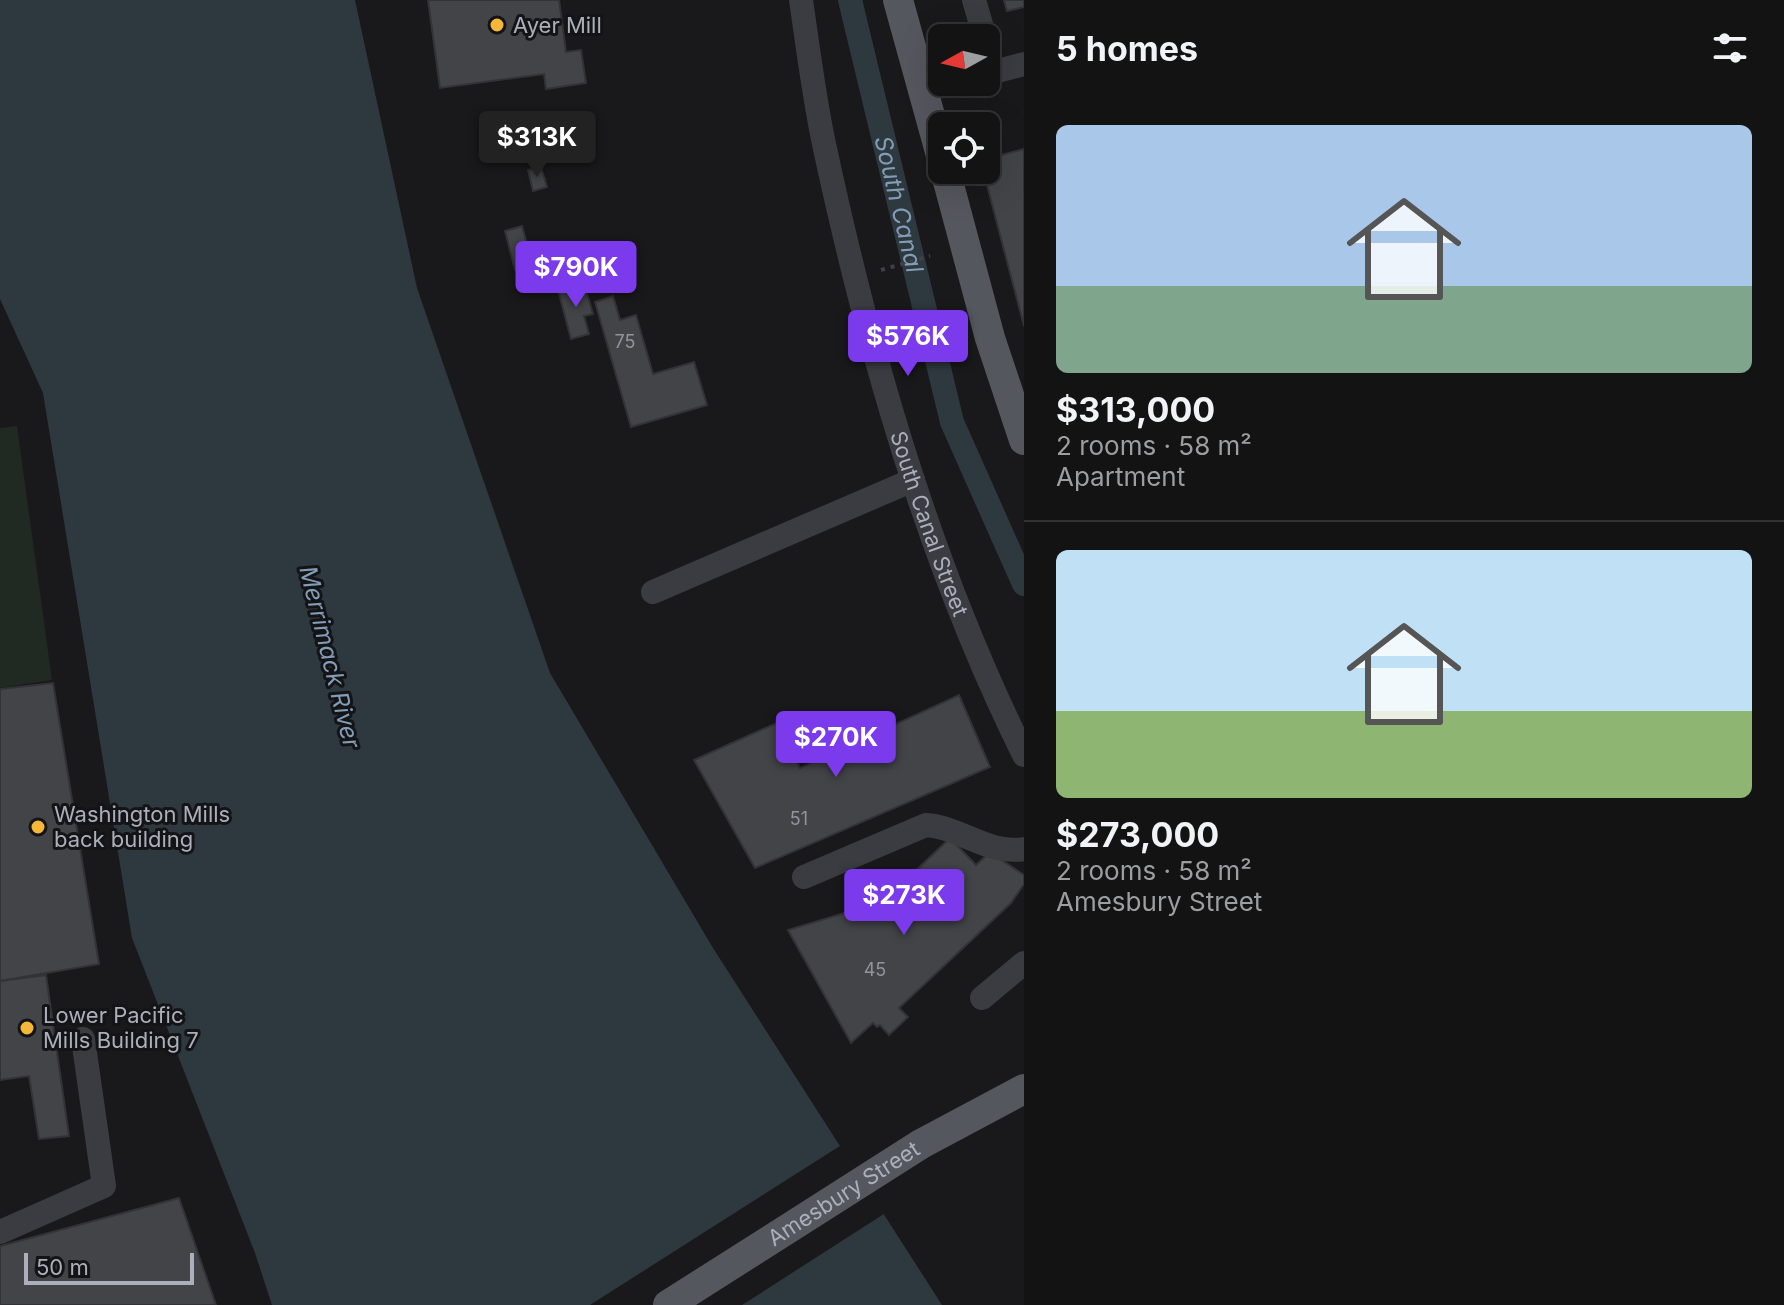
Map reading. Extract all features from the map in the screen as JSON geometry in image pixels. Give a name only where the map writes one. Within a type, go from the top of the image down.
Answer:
[{"type":"main road","points":[[898,0],[929,112]]},
{"type":"main road","points":[[949,184],[990,338],[1024,440]]},
{"type":"main road","name":"Amesbury Street","points":[[668,1305],[921,1144],[1024,1089]]},
{"type":"street","name":"South Canal Street","points":[[801,0],[824,142],[859,292],[924,518],[991,689],[1024,755]]},
{"type":"street","points":[[974,0],[981,24]]},
{"type":"street","points":[[1000,70],[1024,64]]},
{"type":"street","points":[[923,91],[928,90]]},
{"type":"street","points":[[653,592],[913,480]]},
{"type":"street","points":[[804,877],[926,825],[938,826],[1003,850],[1024,849]]},
{"type":"street","points":[[982,998],[1024,963]]},
{"type":"street","points":[[0,1232],[104,1186],[83,1039]]},
{"type":"path","points":[[881,270],[930,256]]},
{"type":"path","points":[[896,326],[947,312]]},
{"type":"shaded area","points":[[17,426],[52,680],[0,688],[0,428]]},
{"type":"water","name":"Merrimack River","points":[[0,0],[355,0],[417,288],[550,673],[713,948],[942,1305],[272,1305],[255,1253],[132,938],[43,393],[0,299]]},
{"type":"pier","points":[[843,1144],[887,1212],[742,1305],[590,1305]]},
{"type":"building","name":"Ayer Mill","points":[[428,0],[559,0],[566,52],[581,50],[586,83],[546,89],[544,74],[440,88]]},
{"type":"building","points":[[1004,0],[1024,0],[1024,7],[1007,11]]},
{"type":"building","points":[[1024,149],[1024,326],[987,184],[1000,184],[1000,155]]},
{"type":"building","points":[[541,167],[547,187],[533,191],[528,170]]},
{"type":"building","points":[[522,226],[533,266],[515,270],[505,231]]},
{"type":"building","points":[[584,283],[593,314],[584,316],[589,334],[571,339],[558,290]]},
{"type":"building","points":[[613,296],[620,320],[636,315],[653,374],[694,362],[707,405],[631,427],[595,302]]},
{"type":"building","name":"Washington Mills back building","points":[[53,683],[99,964],[0,981],[0,689]]},
{"type":"building","points":[[959,695],[990,767],[755,868],[694,760],[779,722],[800,768]]},
{"type":"building","points":[[950,838],[976,865],[990,852],[1024,875],[1024,884],[1011,903],[899,1008],[908,1017],[889,1035],[880,1025],[877,1027],[873,1023],[851,1043],[788,930],[884,901]]},
{"type":"building","name":"Lower Pacific Mills Building 7","points":[[46,975],[69,1136],[39,1139],[29,1076],[0,1080],[0,981]]},
{"type":"building","points":[[179,1198],[216,1305],[0,1305],[0,1246]]},
{"type":"waterway","name":"South Canal","points":[[850,0],[952,422],[1024,584]]},
{"type":"place","name":"Ayer Mill","points":[[497,25]]},
{"type":"place","name":"Washington Mills back building","points":[[38,827]]},
{"type":"place","name":"Lower Pacific Mills Building 7","points":[[27,1028]]}]
